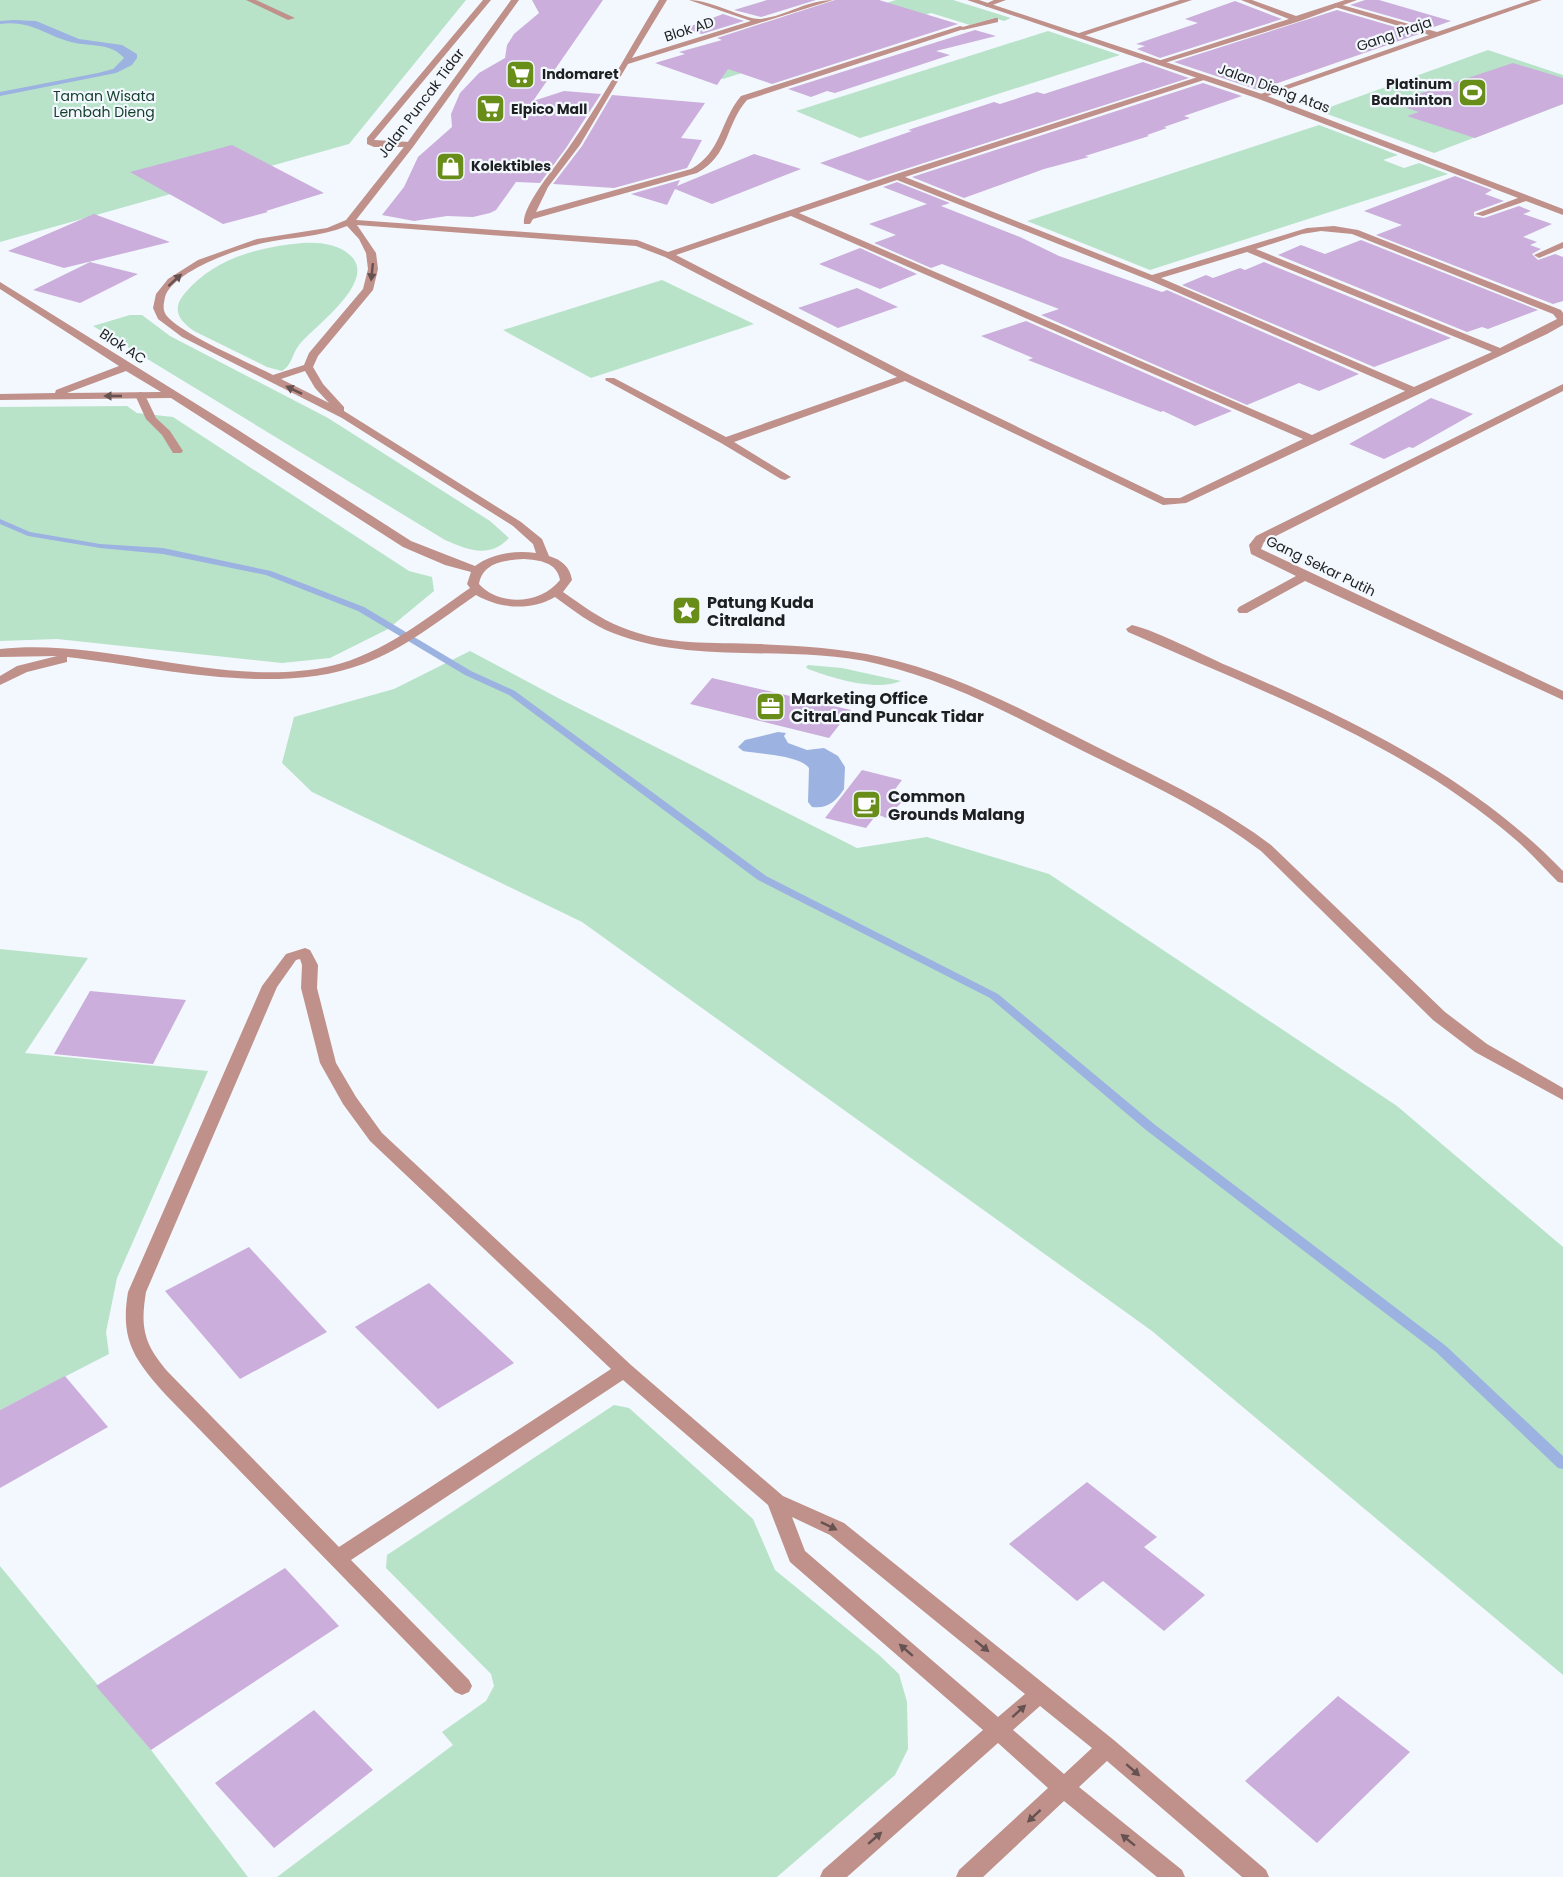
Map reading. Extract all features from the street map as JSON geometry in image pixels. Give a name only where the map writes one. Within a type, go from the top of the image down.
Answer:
[{"type":"street","points":[[250,0],[291,18]]},
{"type":"street","points":[[410,145],[374,144],[370,140],[487,0]]},
{"type":"street","name":"Jalan Puncak Tidar","points":[[349,222],[410,145],[515,0]]},
{"type":"street","name":"Blok AD","points":[[521,234],[543,187],[576,146],[663,0]]},
{"type":"street","name":"Blok AD","points":[[693,0],[758,21]]},
{"type":"street","name":"Blok AD","points":[[628,62],[829,0]]},
{"type":"street","name":"Jalan Dieng Atas","points":[[971,0],[1259,96],[1563,212]]},
{"type":"street","points":[[987,5],[1002,0]]},
{"type":"street","points":[[1077,35],[1188,0]]},
{"type":"street","points":[[1245,0],[1297,19]]},
{"type":"street","points":[[1161,63],[1353,0]]},
{"type":"street","name":"Gang Praja","points":[[1259,96],[1538,0]]},
{"type":"street","points":[[1338,5],[1434,34]]},
{"type":"street","points":[[529,217],[694,171],[705,165],[713,157],[734,107],[744,98],[963,28],[995,20]]},
{"type":"street","points":[[668,255],[897,177],[1204,77]]},
{"type":"street","points":[[897,177],[1152,278],[1414,391]]},
{"type":"street","points":[[1480,214],[1526,198]]},
{"type":"street","points":[[793,214],[1312,439]]},
{"type":"street","points":[[544,558],[538,542],[517,524],[346,416],[171,326],[162,317],[158,308],[161,294],[171,281],[186,270],[218,254],[260,241],[329,230],[349,222],[637,243],[668,255],[906,377],[1163,502],[1182,501],[1554,327],[1560,323],[1561,316],[1557,312],[1344,229],[1314,228],[1152,278]]},
{"type":"street","points":[[346,416],[319,386],[309,367],[313,355],[368,290],[373,277],[373,258],[366,240],[349,222]]},
{"type":"street","points":[[1539,255],[1563,245]]},
{"type":"street","points":[[1246,248],[1499,351]]},
{"type":"street","name":"Blok AC","points":[[0,285],[127,367],[231,430],[406,544],[476,570]]},
{"type":"street","points":[[48,396],[127,367]]},
{"type":"street","points":[[271,379],[309,367]]},
{"type":"street","points":[[725,441],[906,377]]},
{"type":"street","points":[[610,380],[725,441],[785,477]]},
{"type":"street","name":"Gang Sekar Putih","points":[[1563,387],[1256,542],[1255,551],[1563,696]]},
{"type":"street","points":[[140,395],[152,418],[166,433],[177,451]]},
{"type":"street","points":[[0,397],[172,395]]},
{"type":"street","points":[[532,556],[544,558],[562,567],[566,573],[566,580],[556,592],[533,600],[506,602],[476,590],[472,584],[476,570],[494,560],[532,556]]},
{"type":"street","points":[[1244,609],[1305,576]]},
{"type":"street","points":[[5,651],[250,673],[300,674],[330,670],[358,662],[419,628],[476,590]]},
{"type":"street","points":[[556,592],[589,616],[616,630],[650,641],[682,647],[824,653],[879,660],[948,680],[1008,708],[1234,824],[1266,848],[1439,1016],[1481,1048],[1563,1095]]},
{"type":"street","points":[[1132,629],[1366,735],[1447,781],[1515,831],[1563,879]]},
{"type":"street","points":[[0,681],[22,669],[74,656]]},
{"type":"street","points":[[462,1686],[148,1363],[136,1339],[132,1317],[137,1292],[266,997],[291,957],[305,953],[310,965],[309,988],[328,1063],[349,1100],[376,1137],[624,1370],[776,1502],[837,1529],[1107,1748],[1258,1877]]},
{"type":"street","points":[[337,1559],[624,1370]]},
{"type":"street","points":[[776,1502],[798,1556],[1064,1788],[1174,1877]]},
{"type":"street","points":[[831,1877],[1040,1693]]},
{"type":"street","points":[[967,1877],[1107,1748]]},
{"type":"green space","name":"Taman Wisata Lembah Dieng","points":[[0,0],[466,0],[349,144],[0,242]]},
{"type":"green space","points":[[896,0],[953,0],[1011,18],[1004,21],[994,18],[970,25],[931,13],[723,79],[687,66]]},
{"type":"green space","points":[[1048,31],[1120,55],[860,138],[796,111]]},
{"type":"green space","points":[[1488,50],[1563,75],[1563,104],[1434,153],[1319,111]]},
{"type":"green space","points":[[1319,125],[1398,155],[1383,160],[1404,168],[1419,163],[1448,174],[1150,270],[1027,221]]},
{"type":"green space","points":[[303,243],[328,245],[346,252],[357,267],[356,278],[340,304],[299,345],[288,366],[282,371],[267,367],[194,331],[181,319],[178,305],[181,299],[197,281],[210,271],[238,256],[254,251]]},
{"type":"green space","points":[[662,280],[754,324],[591,378],[503,330]]},
{"type":"green space","points":[[130,315],[142,315],[170,336],[328,418],[490,521],[509,538],[494,549],[478,551],[445,540],[93,326]]},
{"type":"green space","points":[[127,406],[137,413],[173,417],[409,571],[432,577],[434,591],[388,629],[330,658],[282,663],[57,639],[0,641],[0,407]]},
{"type":"green space","points":[[470,651],[560,699],[857,848],[927,837],[1049,874],[1397,1106],[1563,1247],[1563,1675],[1152,1331],[582,922],[312,792],[282,763],[294,717],[394,689]]},
{"type":"green space","points":[[808,665],[842,668],[901,681],[880,685],[854,682],[808,669],[806,667]]},
{"type":"green space","points":[[0,949],[88,958],[25,1053],[208,1071],[117,1278],[106,1332],[109,1354],[0,1410]]},
{"type":"green space","points":[[614,1405],[629,1408],[753,1519],[775,1570],[899,1674],[907,1702],[908,1749],[895,1775],[777,1877],[277,1877],[453,1745],[442,1732],[486,1701],[494,1686],[491,1674],[386,1568],[387,1555]]},
{"type":"green space","points":[[0,1566],[151,1750],[248,1877],[0,1877]]},
{"type":"water","points":[[0,21],[36,21],[79,39],[122,45],[137,54],[137,58],[132,65],[116,73],[0,96],[0,92],[113,69],[124,58],[113,49],[106,47],[71,42],[20,24],[0,24]]},
{"type":"water","points":[[778,732],[786,733],[784,736],[788,743],[807,750],[824,748],[838,756],[845,767],[844,789],[835,800],[823,807],[812,807],[808,802],[809,768],[797,760],[743,751],[738,747],[745,740]]},
{"type":"building","name":"Elpico Mall","points":[[532,0],[603,0],[533,101],[564,91],[601,94],[566,148],[540,183],[516,182],[496,210],[490,213],[473,217],[447,216],[414,221],[382,215],[404,187],[418,157],[452,127],[451,114],[460,93],[479,73],[505,58],[507,45],[514,34],[539,13]]},
{"type":"building","points":[[767,0],[816,0],[761,17],[734,10]]},
{"type":"building","points":[[835,0],[879,0],[958,24],[772,84],[728,69],[717,85],[655,63],[685,54],[679,52],[722,40],[717,38]]},
{"type":"building","points":[[1365,0],[1379,0],[1451,21],[1431,28],[1350,5]]},
{"type":"building","points":[[1235,1],[1282,19],[1160,58],[1137,49],[1145,46],[1136,44],[1198,23],[1185,19]]},
{"type":"building","points":[[1337,10],[1419,34],[1258,90],[1174,62]]},
{"type":"building","points":[[723,14],[744,21],[702,34],[683,29]]},
{"type":"building","points":[[975,30],[996,36],[936,51],[950,55],[835,93],[827,91],[811,97],[788,89]]},
{"type":"building","points":[[1143,62],[1189,78],[868,181],[820,163],[912,131],[908,130],[994,102],[1000,104],[1037,92],[1044,94]]},
{"type":"building","points":[[1513,63],[1563,78],[1563,104],[1475,138],[1407,116],[1419,112],[1392,103]]},
{"type":"building","points":[[1203,83],[1242,96],[1184,116],[1190,118],[1147,135],[1149,136],[1085,156],[1089,157],[1044,169],[964,198],[912,177]]},
{"type":"building","points":[[612,95],[705,103],[681,138],[702,140],[687,168],[614,188],[553,184],[582,146]]},
{"type":"building","points":[[232,145],[324,193],[223,224],[130,172]]},
{"type":"building","points":[[754,154],[801,169],[712,204],[675,189],[667,205],[631,194],[680,180],[677,186]]},
{"type":"building","points":[[1455,176],[1492,190],[1485,194],[1504,201],[1474,212],[1474,216],[1484,218],[1519,206],[1531,211],[1523,214],[1552,224],[1523,237],[1537,242],[1530,245],[1541,249],[1532,254],[1538,260],[1555,254],[1563,257],[1563,301],[1553,304],[1376,235],[1402,225],[1364,211]]},
{"type":"building","points":[[897,182],[950,203],[941,206],[1020,237],[1059,256],[1162,292],[1167,290],[1359,374],[1319,391],[1299,383],[1247,405],[1041,315],[1059,309],[942,264],[931,268],[874,243],[896,235],[869,224],[927,204],[883,187]]},
{"type":"building","points":[[94,214],[170,242],[64,268],[8,251]]},
{"type":"building","points":[[1361,240],[1538,310],[1488,329],[1482,327],[1467,332],[1278,255],[1301,245],[1325,254]]},
{"type":"building","points":[[860,248],[917,274],[880,289],[819,264]]},
{"type":"building","points":[[90,262],[138,274],[80,303],[33,290]]},
{"type":"building","points":[[1264,262],[1451,338],[1374,367],[1182,285],[1206,275],[1213,278],[1240,268],[1245,270]]},
{"type":"building","points":[[857,288],[898,307],[838,328],[798,308]]},
{"type":"building","points":[[1026,321],[1232,411],[1195,426],[1163,411],[1028,360],[1033,358],[981,336]]},
{"type":"building","points":[[1431,398],[1473,414],[1413,448],[1409,447],[1384,459],[1349,444]]},
{"type":"building","name":"Marketing Office CitraLand Puncak Tidar","points":[[712,678],[851,710],[829,738],[690,704]]},
{"type":"building","name":"Common Grounds Malang","points":[[862,770],[902,780],[893,792],[908,796],[886,818],[877,814],[866,828],[825,818]]},
{"type":"building","points":[[90,991],[186,1000],[153,1064],[54,1054]]},
{"type":"building","points":[[249,1247],[327,1332],[240,1379],[165,1291]]},
{"type":"building","points":[[429,1283],[514,1363],[438,1409],[355,1327]]},
{"type":"building","points":[[65,1376],[108,1427],[0,1488],[0,1410]]},
{"type":"building","points":[[1087,1482],[1157,1537],[1144,1547],[1205,1595],[1164,1631],[1103,1581],[1077,1601],[1009,1544]]},
{"type":"building","points":[[285,1568],[339,1626],[151,1750],[96,1686]]},
{"type":"building","points":[[1338,1696],[1410,1752],[1317,1843],[1245,1781]]},
{"type":"building","points":[[314,1710],[373,1770],[274,1848],[215,1783]]},
{"type":"waterway","points":[[0,521],[28,534],[100,546],[163,551],[268,573],[361,609],[468,673],[512,693],[762,878],[994,996],[1150,1127],[1441,1349],[1563,1464]]},
{"type":"place","name":"Indomaret","points":[[521,74]]},
{"type":"place","name":"Platinum Badminton","points":[[1473,92]]},
{"type":"place","name":"Elpico Mall","points":[[490,109]]},
{"type":"place","name":"Kolektibles","points":[[450,166]]},
{"type":"place","name":"Patung Kuda Citraland","points":[[686,611]]},
{"type":"place","name":"Marketing Office CitraLand Puncak Tidar","points":[[770,707]]},
{"type":"place","name":"Common Grounds Malang","points":[[867,805]]}]
